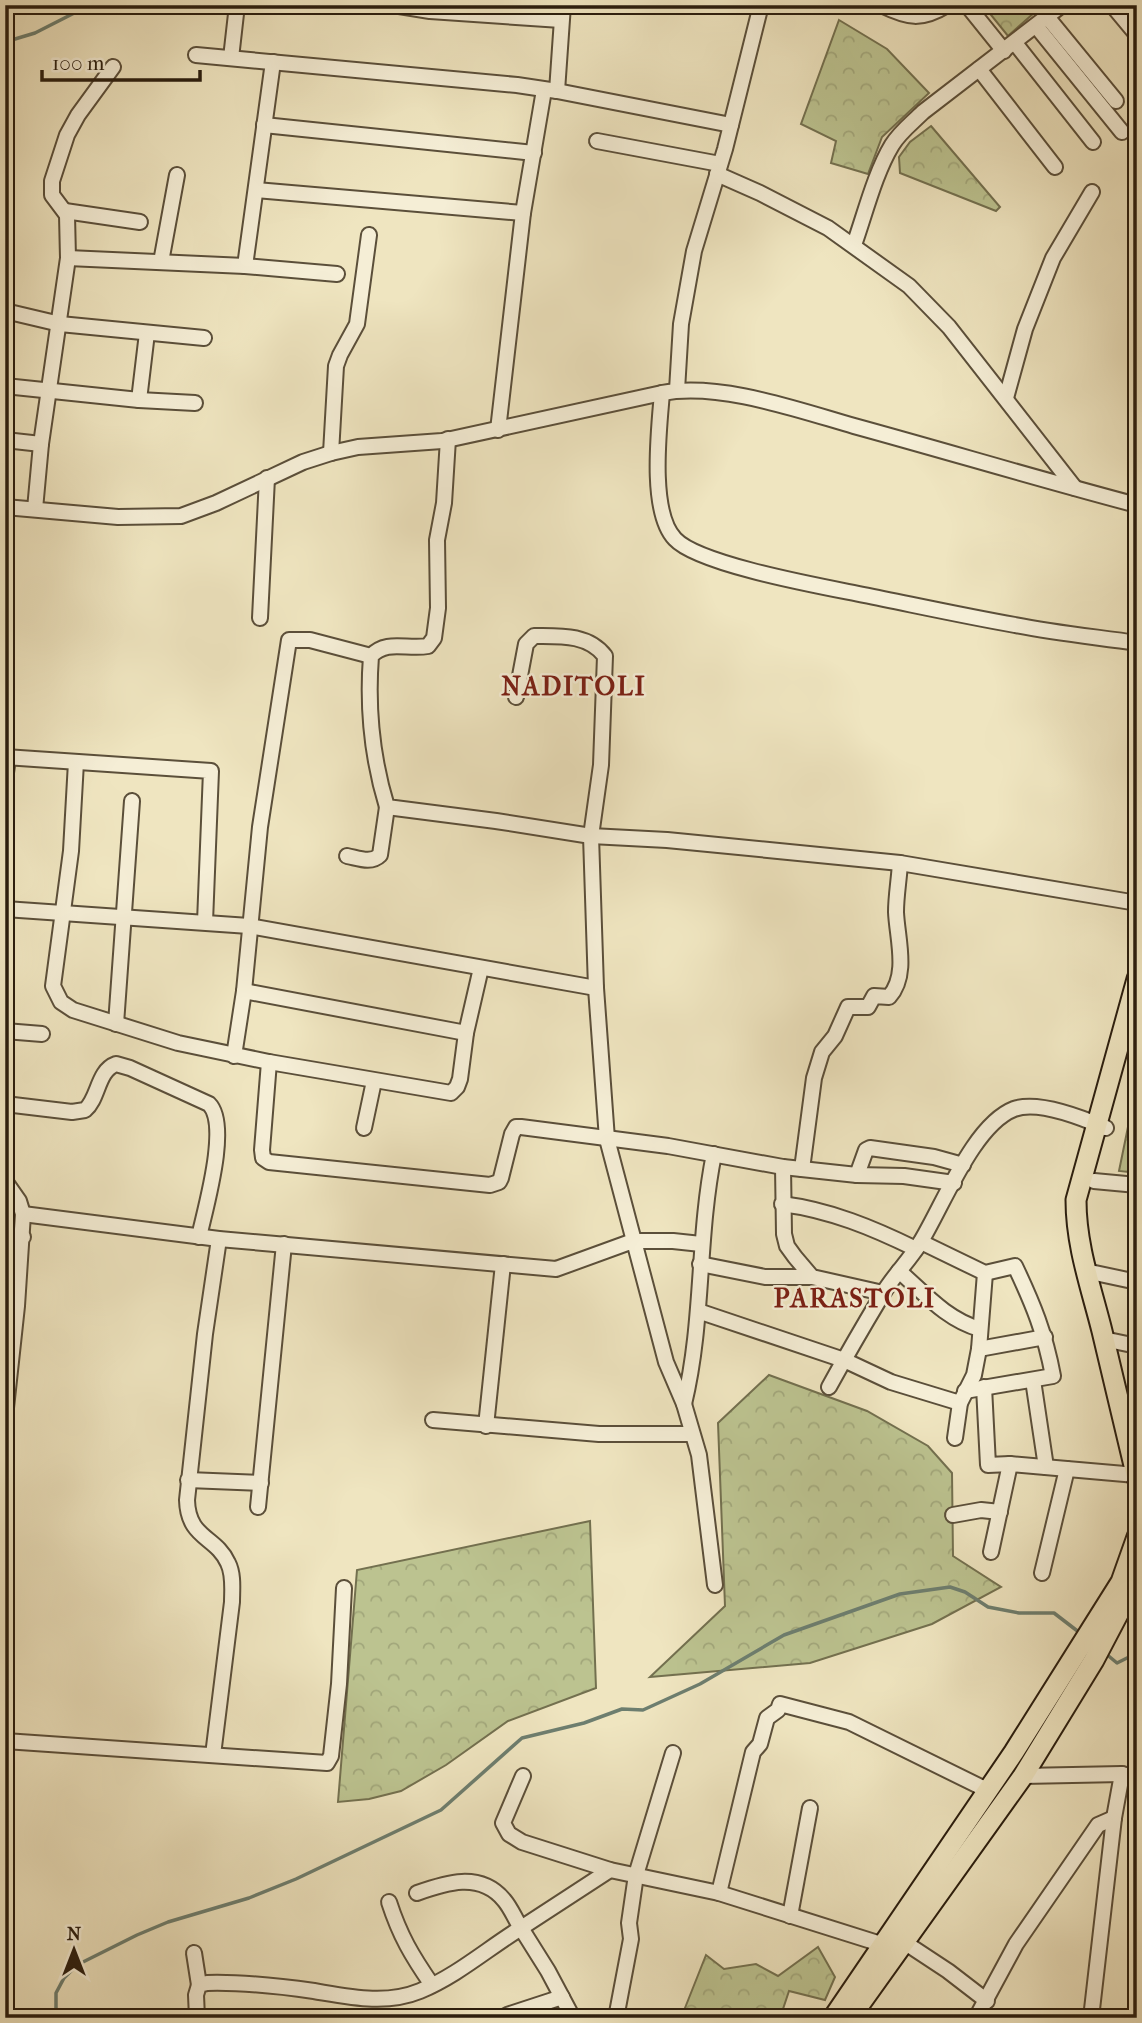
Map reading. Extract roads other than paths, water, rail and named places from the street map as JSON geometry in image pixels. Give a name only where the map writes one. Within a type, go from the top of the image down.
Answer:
[{"type":"main road","points":[[1136,1420],[1089,1250],[1085,1211],[1088,1193],[1094,1181],[1101,1126],[1137,979]]},
{"type":"main road","points":[[1136,1476],[1081,1255],[1076,1225],[1076,1200],[1137,1021]]},
{"type":"main road","points":[[834,2018],[989,1791],[1066,1686],[1094,1660],[1137,1538]]},
{"type":"main road","points":[[850,2018],[1023,1776],[1066,1686],[1076,1652],[1137,1578]]},
{"type":"street","points":[[231,58],[237,5]]},
{"type":"street","points":[[393,5],[430,11],[562,13],[551,90],[534,153],[523,213],[498,430]]},
{"type":"street","points":[[677,390],[681,324],[692,264],[761,5]]},
{"type":"street","points":[[881,5],[917,17],[934,13],[947,5]]},
{"type":"street","points":[[967,5],[1009,47],[1093,142]]},
{"type":"street","points":[[854,245],[892,145],[923,112],[1062,5]]},
{"type":"street","points":[[1111,5],[1137,34]]},
{"type":"street","points":[[1042,22],[1116,101]]},
{"type":"street","points":[[1042,22],[1122,132]]},
{"type":"street","points":[[196,55],[551,90],[731,125]]},
{"type":"street","points":[[244,266],[273,62]]},
{"type":"street","points":[[35,509],[41,444],[68,258],[68,222],[65,211],[54,199],[51,190],[60,152],[78,115],[113,67]]},
{"type":"street","points":[[979,69],[1055,167]]},
{"type":"street","points":[[264,125],[534,153]]},
{"type":"street","points":[[597,141],[719,169],[854,245],[909,286],[950,327],[1075,488]]},
{"type":"street","points":[[161,262],[177,176]]},
{"type":"street","points":[[256,190],[523,213]]},
{"type":"street","points":[[1006,398],[1025,329],[1053,258],[1092,192]]},
{"type":"street","points":[[65,211],[140,222]]},
{"type":"street","points":[[331,453],[336,366],[357,324],[369,235]]},
{"type":"street","points":[[68,258],[244,266],[337,274]]},
{"type":"street","points":[[5,311],[60,324],[204,338]]},
{"type":"street","points":[[139,400],[147,333]]},
{"type":"street","points":[[5,386],[195,403]]},
{"type":"street","points":[[5,507],[118,517],[174,517],[206,507],[303,462],[331,453],[358,447],[448,439],[498,430],[677,390],[717,392],[772,404],[1137,505]]},
{"type":"street","points":[[662,393],[658,480],[662,510],[675,539],[688,548],[754,571],[822,586],[1018,626],[1137,643]]},
{"type":"street","points":[[347,856],[370,860],[380,855],[387,807],[369,712],[371,656],[385,647],[428,646],[435,638],[438,608],[437,540],[448,439]]},
{"type":"street","points":[[5,440],[41,444]]},
{"type":"street","points":[[260,618],[267,478]]},
{"type":"street","points":[[516,698],[526,644],[534,636],[571,636],[597,645],[605,656],[601,765],[591,836],[596,988],[607,1139],[666,1362],[684,1404],[699,1455],[715,1585]]},
{"type":"street","points":[[234,1056],[275,719],[289,640],[310,640],[371,656]]},
{"type":"street","points":[[5,780],[7,757],[211,771],[205,922]]},
{"type":"street","points":[[76,762],[71,851],[53,986],[61,1002],[73,1010],[178,1043],[234,1056],[451,1093],[460,1079],[466,1033],[481,968]]},
{"type":"street","points":[[116,1024],[131,800]]},
{"type":"street","points":[[387,807],[591,836],[667,840],[900,863],[1137,902]]},
{"type":"street","points":[[802,1169],[814,1077],[822,1052],[835,1035],[848,1007],[868,1007],[874,996],[889,997],[893,992],[901,957],[896,916],[900,863]]},
{"type":"street","points":[[5,909],[249,926],[596,988]]},
{"type":"street","points":[[244,991],[466,1033]]},
{"type":"street","points":[[5,1031],[42,1034]]},
{"type":"street","points":[[269,1062],[262,1150],[263,1158],[269,1162],[490,1185],[499,1182],[501,1178],[516,1127],[714,1154],[783,1167],[857,1175],[912,1176],[954,1183]]},
{"type":"street","points":[[5,1104],[72,1112],[85,1110],[94,1099],[105,1072],[116,1064],[209,1104],[217,1115],[218,1135],[215,1163],[199,1237]]},
{"type":"street","points":[[364,1128],[374,1080]]},
{"type":"street","points":[[829,1387],[883,1293],[918,1246],[963,1165],[993,1123],[1013,1109],[1040,1107],[1101,1126]]},
{"type":"street","points":[[857,1175],[866,1150],[870,1148],[934,1157],[963,1165]]},
{"type":"street","points":[[684,1404],[696,1349],[701,1244],[706,1192],[714,1154]]},
{"type":"street","points":[[783,1167],[782,1221],[787,1246],[812,1277]]},
{"type":"street","points":[[5,1181],[19,1201],[23,1214],[23,1237],[11,1306],[5,1417]]},
{"type":"street","points":[[1094,1181],[1137,1185]]},
{"type":"street","points":[[698,1311],[844,1360],[891,1382],[962,1397],[984,1387],[1053,1376],[1045,1337],[1015,1266],[985,1273],[858,1223],[782,1204]]},
{"type":"street","points":[[23,1214],[219,1240],[556,1269],[634,1241],[701,1244]]},
{"type":"street","points":[[5,1237],[23,1237]]},
{"type":"street","points":[[213,1755],[232,1602],[232,1579],[225,1557],[190,1522],[187,1513],[188,1480],[205,1334],[219,1240]]},
{"type":"street","points":[[258,1507],[284,1244]]},
{"type":"street","points":[[700,1264],[765,1277],[812,1277],[883,1293]]},
{"type":"street","points":[[486,1426],[503,1265]]},
{"type":"street","points":[[899,1271],[948,1315],[980,1329]]},
{"type":"street","points":[[956,1438],[962,1397],[974,1375],[979,1349],[985,1273]]},
{"type":"street","points":[[1095,1273],[1137,1282]]},
{"type":"street","points":[[979,1349],[1045,1337]]},
{"type":"street","points":[[1113,1341],[1137,1346]]},
{"type":"street","points":[[1033,1380],[1046,1467]]},
{"type":"street","points":[[984,1387],[988,1465],[1010,1464],[1136,1476]]},
{"type":"street","points":[[433,1420],[598,1434],[692,1434]]},
{"type":"street","points":[[991,1552],[1010,1464]]},
{"type":"street","points":[[1042,1573],[1067,1469]]},
{"type":"street","points":[[188,1480],[261,1483]]},
{"type":"street","points":[[953,1515],[981,1510],[1000,1512]]},
{"type":"street","points":[[5,1741],[324,1764],[330,1761],[339,1684],[344,1588]]},
{"type":"street","points":[[719,1893],[753,1752],[760,1744],[767,1718],[778,1710],[780,1704],[849,1722],[989,1791]]},
{"type":"street","points":[[616,2018],[632,1938],[629,1923],[636,1875],[673,1754]]},
{"type":"street","points":[[1023,1776],[1122,1774],[1137,1778]]},
{"type":"street","points":[[1091,2018],[1114,1818],[1122,1774]]},
{"type":"street","points":[[523,1776],[503,1823],[509,1834],[537,1848],[610,1870],[719,1893],[884,1945]]},
{"type":"street","points":[[790,1916],[810,1808]]},
{"type":"street","points":[[976,2018],[1016,1944],[1098,1825],[1114,1818]]},
{"type":"street","points":[[200,1985],[215,1982],[260,1985],[375,1999],[405,1996],[461,1970],[610,1870]]},
{"type":"street","points":[[416,1893],[451,1881],[479,1885],[497,1893],[505,1900],[573,2018]]},
{"type":"street","points":[[389,1902],[405,1945],[432,1985]]},
{"type":"street","points":[[904,1942],[948,1970],[987,2001]]},
{"type":"street","points":[[194,1953],[200,1985],[196,1995],[197,2018]]},
{"type":"street","points":[[507,2015],[562,1997]]},
{"type":"waterway","points":[[5,42],[35,33],[90,5]]},
{"type":"waterway","points":[[56,2018],[56,1993],[64,1978],[77,1965],[168,1922],[249,1898],[296,1879],[441,1810],[522,1738],[584,1723],[622,1709],[643,1710],[700,1684],[784,1635],[900,1594],[950,1587],[965,1592],[988,1607],[1019,1613],[1054,1613],[1080,1633]]},
{"type":"waterway","points":[[1105,1653],[1117,1663],[1137,1653]]},
{"type":"district","name":"NADITOLI","points":[[574,686]]},
{"type":"district","name":"PARASTOLI","points":[[855,1298]]}]
